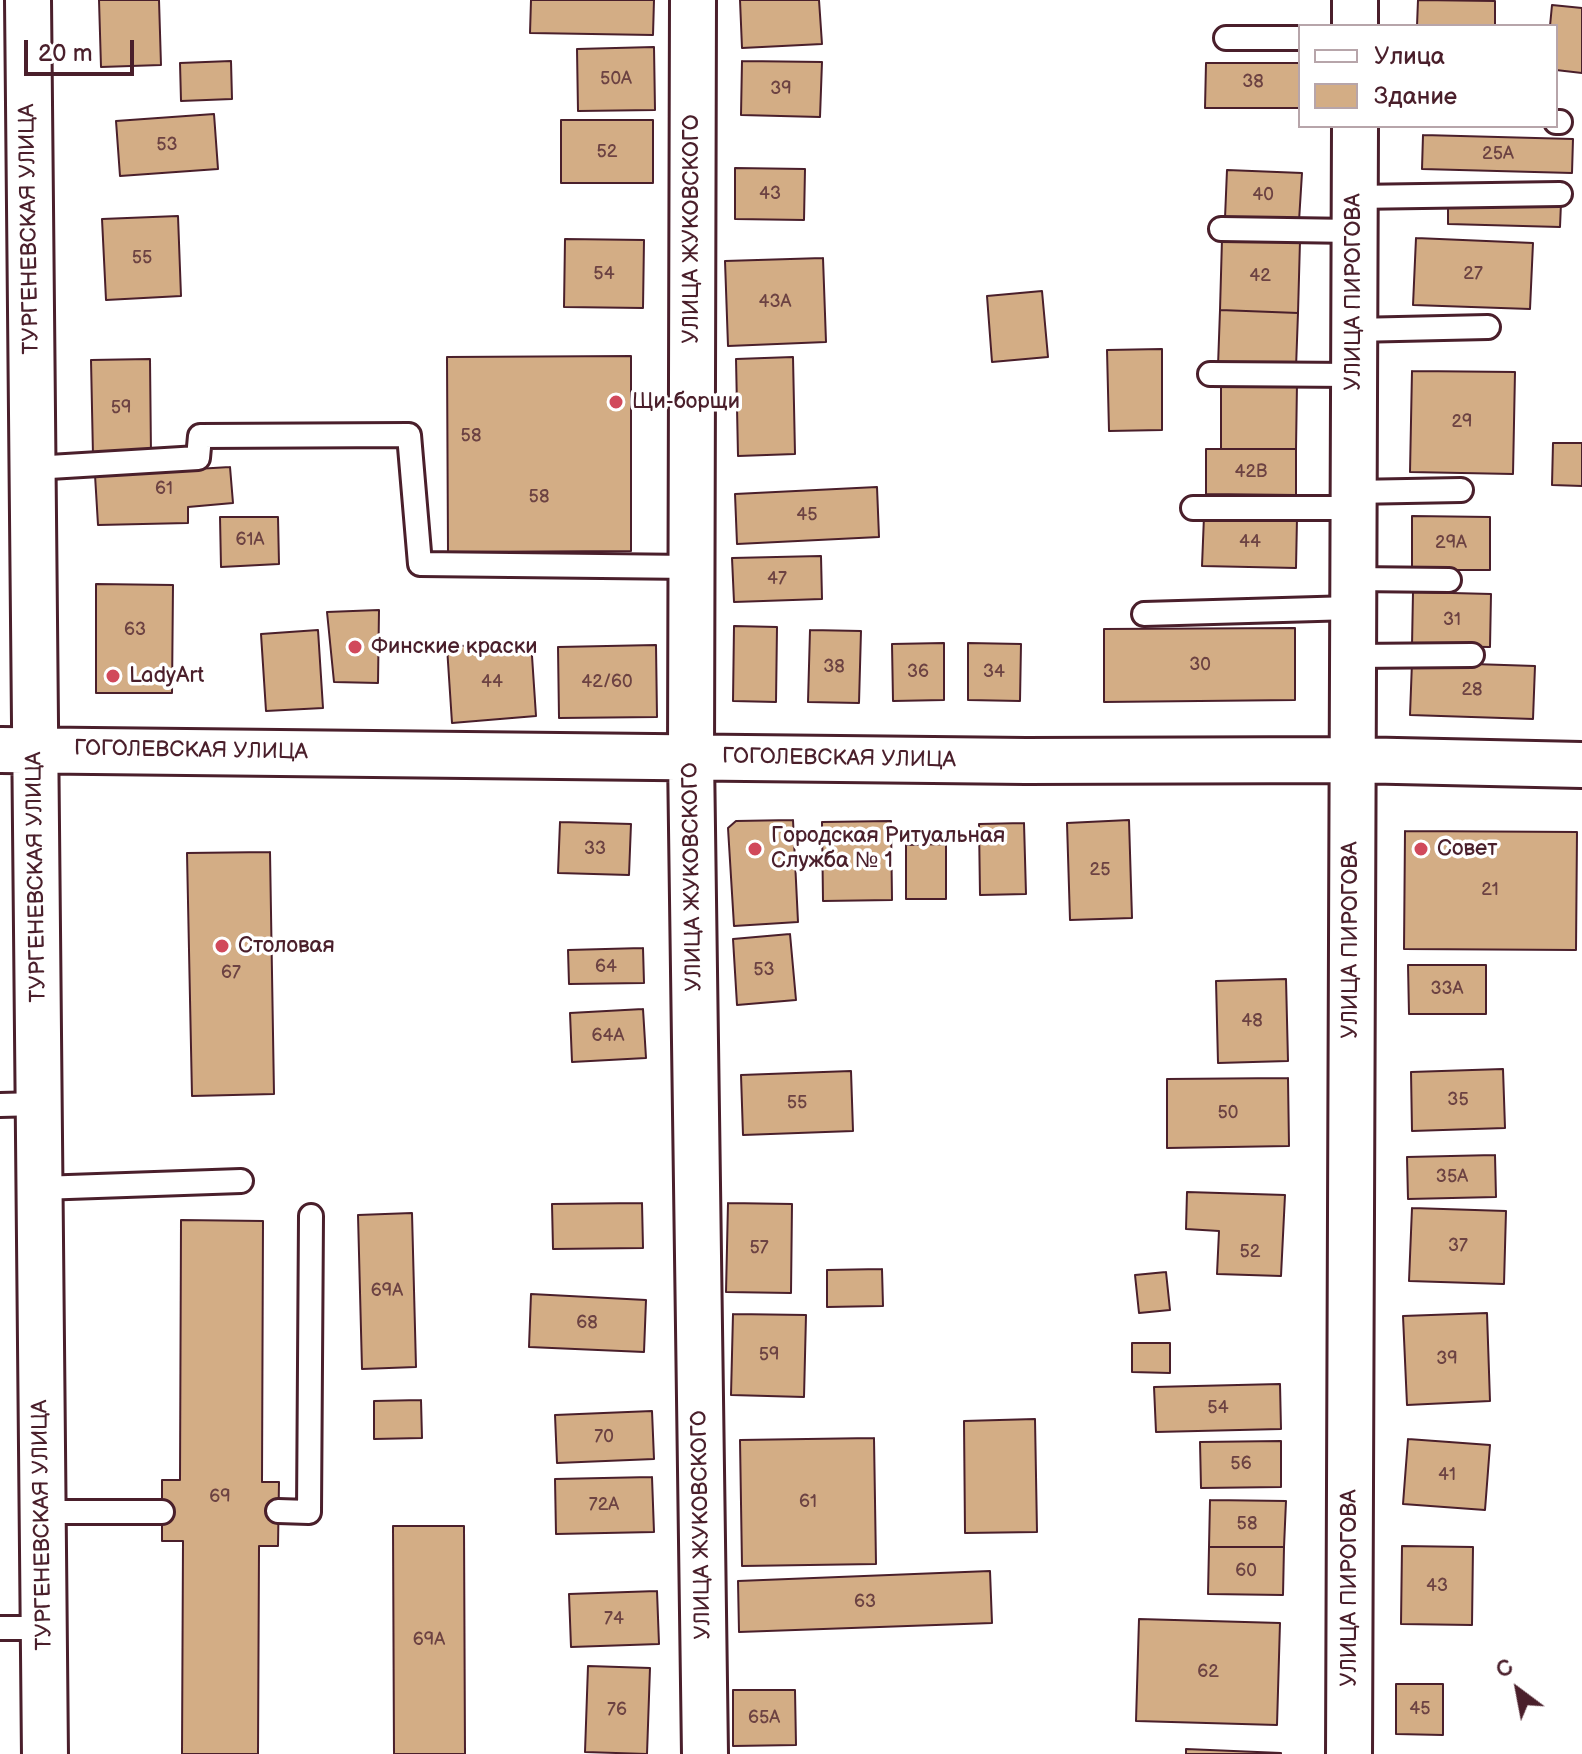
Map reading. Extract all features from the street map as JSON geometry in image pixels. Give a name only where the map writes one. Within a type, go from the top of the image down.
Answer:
[{"type":"street","name":"ТУРГЕНЕВСКАЯ УЛИЦА","points":[[28,0],[33,468],[18,750],[20,1104],[40,1188],[45,1754]]},
{"type":"street","name":"УЛИЦА ЖУКОВСКОГО","points":[[693,0],[691,757],[705,1754]]},
{"type":"street","points":[[1355,0],[1355,24]]},
{"type":"street","name":"УЛИЦА ПИРОГОВА","points":[[1349,1754],[1355,128]]},
{"type":"street","name":"ГОГОЛЕВСКАЯ УЛИЦА","points":[[18,750],[1026,761],[1351,760],[1582,765]]},
{"type":"lane","points":[[1226,38],[1298,38]]},
{"type":"lane","points":[[1221,229],[1560,194]]},
{"type":"lane","points":[[1354,330],[1488,327]]},
{"type":"lane","points":[[1210,374],[1354,375]]},
{"type":"lane","points":[[33,468],[198,458],[200,436],[409,435],[420,564],[692,567]]},
{"type":"lane","points":[[1193,508],[1353,500],[1461,490]]},
{"type":"lane","points":[[1144,614],[1449,580]]},
{"type":"lane","points":[[1352,656],[1472,655]]},
{"type":"lane","points":[[40,1188],[241,1181]]},
{"type":"lane","points":[[278,1511],[309,1512],[311,1216]]},
{"type":"lane","points":[[42,1512],[162,1512]]},
{"type":"lane","points":[[0,1628],[44,1628]]},
{"type":"building","points":[[99,0],[159,0],[161,65],[101,67]]},
{"type":"building","points":[[531,0],[654,0],[653,35],[530,33]]},
{"type":"building","points":[[740,0],[819,0],[822,44],[742,48]]},
{"type":"building","points":[[1418,0],[1495,1],[1495,24],[1417,24]]},
{"type":"building","points":[[1552,5],[1582,8],[1582,73],[1558,70],[1558,24],[1550,24]]},
{"type":"building","points":[[654,47],[655,110],[578,111],[577,49]]},
{"type":"building","points":[[231,61],[232,99],[181,101],[180,63]]},
{"type":"building","points":[[742,61],[822,62],[820,117],[741,115]]},
{"type":"building","points":[[1206,63],[1298,63],[1298,108],[1205,108]]},
{"type":"building","points":[[214,114],[218,169],[120,176],[116,121]]},
{"type":"building","points":[[561,120],[653,120],[653,183],[561,183]]},
{"type":"building","points":[[1423,135],[1573,139],[1572,173],[1422,169]]},
{"type":"building","points":[[735,168],[805,169],[804,220],[735,219]]},
{"type":"building","points":[[1227,170],[1302,173],[1299,221],[1225,218]]},
{"type":"building","points":[[1448,201],[1561,203],[1560,227],[1448,224]]},
{"type":"building","points":[[178,216],[181,296],[106,300],[102,219]]},
{"type":"building","points":[[1416,238],[1533,243],[1530,309],[1413,305]]},
{"type":"building","points":[[565,239],[644,240],[643,308],[564,307]]},
{"type":"building","points":[[1222,239],[1300,241],[1298,313],[1220,310]]},
{"type":"building","points":[[823,258],[826,342],[728,346],[725,261]]},
{"type":"building","points":[[1042,291],[1048,357],[992,362],[987,296]]},
{"type":"building","points":[[1220,310],[1298,313],[1296,368],[1218,366]]},
{"type":"building","points":[[1162,349],[1162,430],[1109,431],[1107,350]]},
{"type":"building","points":[[631,356],[631,551],[448,552],[447,357]]},
{"type":"building","points":[[793,357],[795,454],[738,456],[736,359]]},
{"type":"building","points":[[150,359],[151,455],[93,456],[91,360]]},
{"type":"building","points":[[1412,371],[1515,372],[1513,474],[1410,472]]},
{"type":"building","points":[[1221,381],[1297,383],[1296,449],[1221,449]]},
{"type":"building","points":[[1553,443],[1582,443],[1582,486],[1552,485]]},
{"type":"building","points":[[1206,449],[1296,449],[1296,495],[1206,494]]},
{"type":"building","points":[[230,467],[233,503],[188,507],[188,523],[98,525],[95,475]]},
{"type":"building","points":[[877,487],[879,537],[737,544],[735,494]]},
{"type":"building","points":[[1204,516],[1297,518],[1296,568],[1202,566]]},
{"type":"building","points":[[1412,516],[1490,517],[1490,570],[1412,570]]},
{"type":"building","points":[[220,517],[278,517],[279,564],[221,567]]},
{"type":"building","points":[[821,556],[822,599],[734,602],[732,558]]},
{"type":"building","points":[[96,584],[173,585],[172,693],[96,693]]},
{"type":"building","points":[[1413,592],[1491,594],[1490,647],[1412,646]]},
{"type":"building","name":"Финские краски","points":[[379,610],[378,683],[334,682],[327,612]]},
{"type":"building","points":[[734,626],[777,627],[776,702],[733,701]]},
{"type":"building","points":[[1295,628],[1295,700],[1104,702],[1104,629]]},
{"type":"building","points":[[318,630],[323,708],[266,711],[261,634]]},
{"type":"building","points":[[810,630],[861,631],[859,703],[808,702]]},
{"type":"building","points":[[531,641],[536,716],[452,723],[447,647]]},
{"type":"building","points":[[944,643],[944,700],[893,701],[892,644]]},
{"type":"building","points":[[968,643],[1021,644],[1020,701],[968,700]]},
{"type":"building","points":[[656,645],[657,717],[559,718],[558,647]]},
{"type":"building","points":[[1412,662],[1535,666],[1533,719],[1410,715]]},
{"type":"building","points":[[793,820],[798,922],[734,926],[728,828],[736,821]]},
{"type":"building","points":[[1129,820],[1132,918],[1070,920],[1067,823]]},
{"type":"building","points":[[891,821],[892,900],[823,901],[822,822]]},
{"type":"building","points":[[560,822],[631,824],[629,875],[558,873]]},
{"type":"building","points":[[1024,823],[1026,894],[980,895],[979,824]]},
{"type":"building","points":[[1405,831],[1577,832],[1576,950],[1404,949]]},
{"type":"building","points":[[946,844],[946,899],[906,899],[906,845]]},
{"type":"building","points":[[270,852],[274,1094],[192,1096],[187,853]]},
{"type":"building","points":[[790,934],[796,1000],[737,1005],[733,939]]},
{"type":"building","points":[[643,948],[644,983],[569,984],[568,950]]},
{"type":"building","points":[[1408,965],[1486,965],[1486,1014],[1409,1014]]},
{"type":"building","points":[[1286,979],[1288,1061],[1218,1063],[1216,981]]},
{"type":"building","points":[[643,1009],[646,1058],[572,1062],[570,1013]]},
{"type":"building","points":[[1503,1069],[1505,1128],[1412,1131],[1411,1072]]},
{"type":"building","points":[[851,1071],[853,1131],[743,1135],[741,1075]]},
{"type":"building","points":[[1288,1078],[1289,1146],[1167,1148],[1167,1079]]},
{"type":"building","points":[[1495,1155],[1496,1197],[1408,1199],[1407,1157]]},
{"type":"building","points":[[1187,1192],[1285,1195],[1281,1276],[1217,1274],[1219,1231],[1186,1229]]},
{"type":"building","points":[[642,1203],[643,1248],[553,1249],[552,1204]]},
{"type":"building","points":[[728,1203],[792,1204],[791,1293],[726,1292]]},
{"type":"building","points":[[1412,1208],[1506,1211],[1504,1284],[1409,1281]]},
{"type":"building","points":[[412,1213],[416,1367],[362,1369],[358,1215]]},
{"type":"building","points":[[181,1220],[263,1221],[262,1482],[279,1482],[278,1546],[259,1546],[258,1754],[182,1754],[183,1541],[162,1541],[162,1480],[180,1480]]},
{"type":"building","points":[[882,1269],[883,1306],[827,1307],[827,1270]]},
{"type":"building","points":[[1166,1272],[1170,1310],[1139,1313],[1135,1275]]},
{"type":"building","points":[[531,1294],[646,1300],[644,1352],[529,1347]]},
{"type":"building","points":[[1487,1313],[1490,1401],[1407,1405],[1403,1316]]},
{"type":"building","points":[[733,1314],[806,1315],[804,1397],[731,1395]]},
{"type":"building","points":[[1132,1343],[1170,1343],[1170,1373],[1132,1372]]},
{"type":"building","points":[[1280,1384],[1281,1429],[1156,1432],[1154,1387]]},
{"type":"building","points":[[421,1400],[422,1438],[374,1439],[374,1401]]},
{"type":"building","points":[[652,1411],[654,1459],[557,1463],[555,1415]]},
{"type":"building","points":[[1035,1419],[1037,1532],[965,1533],[964,1421]]},
{"type":"building","points":[[874,1438],[876,1564],[742,1566],[740,1440]]},
{"type":"building","points":[[1408,1439],[1490,1445],[1485,1510],[1403,1504]]},
{"type":"building","points":[[1281,1441],[1281,1487],[1201,1488],[1200,1442]]},
{"type":"building","points":[[652,1477],[654,1532],[556,1534],[555,1479]]},
{"type":"building","points":[[1210,1500],[1286,1501],[1284,1547],[1209,1547]]},
{"type":"building","points":[[393,1526],[464,1526],[465,1754],[394,1754]]},
{"type":"building","points":[[1402,1546],[1473,1547],[1472,1625],[1401,1624]]},
{"type":"building","points":[[1209,1547],[1284,1547],[1283,1595],[1208,1594]]},
{"type":"building","points":[[990,1571],[992,1623],[739,1632],[738,1581]]},
{"type":"building","points":[[657,1591],[659,1644],[571,1647],[569,1594]]},
{"type":"building","points":[[1139,1619],[1280,1623],[1277,1725],[1136,1721]]},
{"type":"building","points":[[588,1666],[650,1668],[647,1754],[585,1752]]},
{"type":"building","points":[[1396,1684],[1443,1684],[1443,1735],[1396,1734]]},
{"type":"building","points":[[733,1690],[795,1690],[796,1745],[733,1746]]},
{"type":"building","points":[[1186,1749],[1281,1753],[1281,1754],[1186,1754]]},
{"type":"place","name":"Щи-борщи","points":[[616,402]]},
{"type":"place","name":"Финские краски","points":[[355,647]]},
{"type":"place","name":"LadyArt","points":[[113,676]]},
{"type":"place","name":"Городская Ритуальная Служба № 1","points":[[755,849]]},
{"type":"place","name":"Совет","points":[[1421,849]]},
{"type":"place","name":"Столовая","points":[[222,946]]}]
